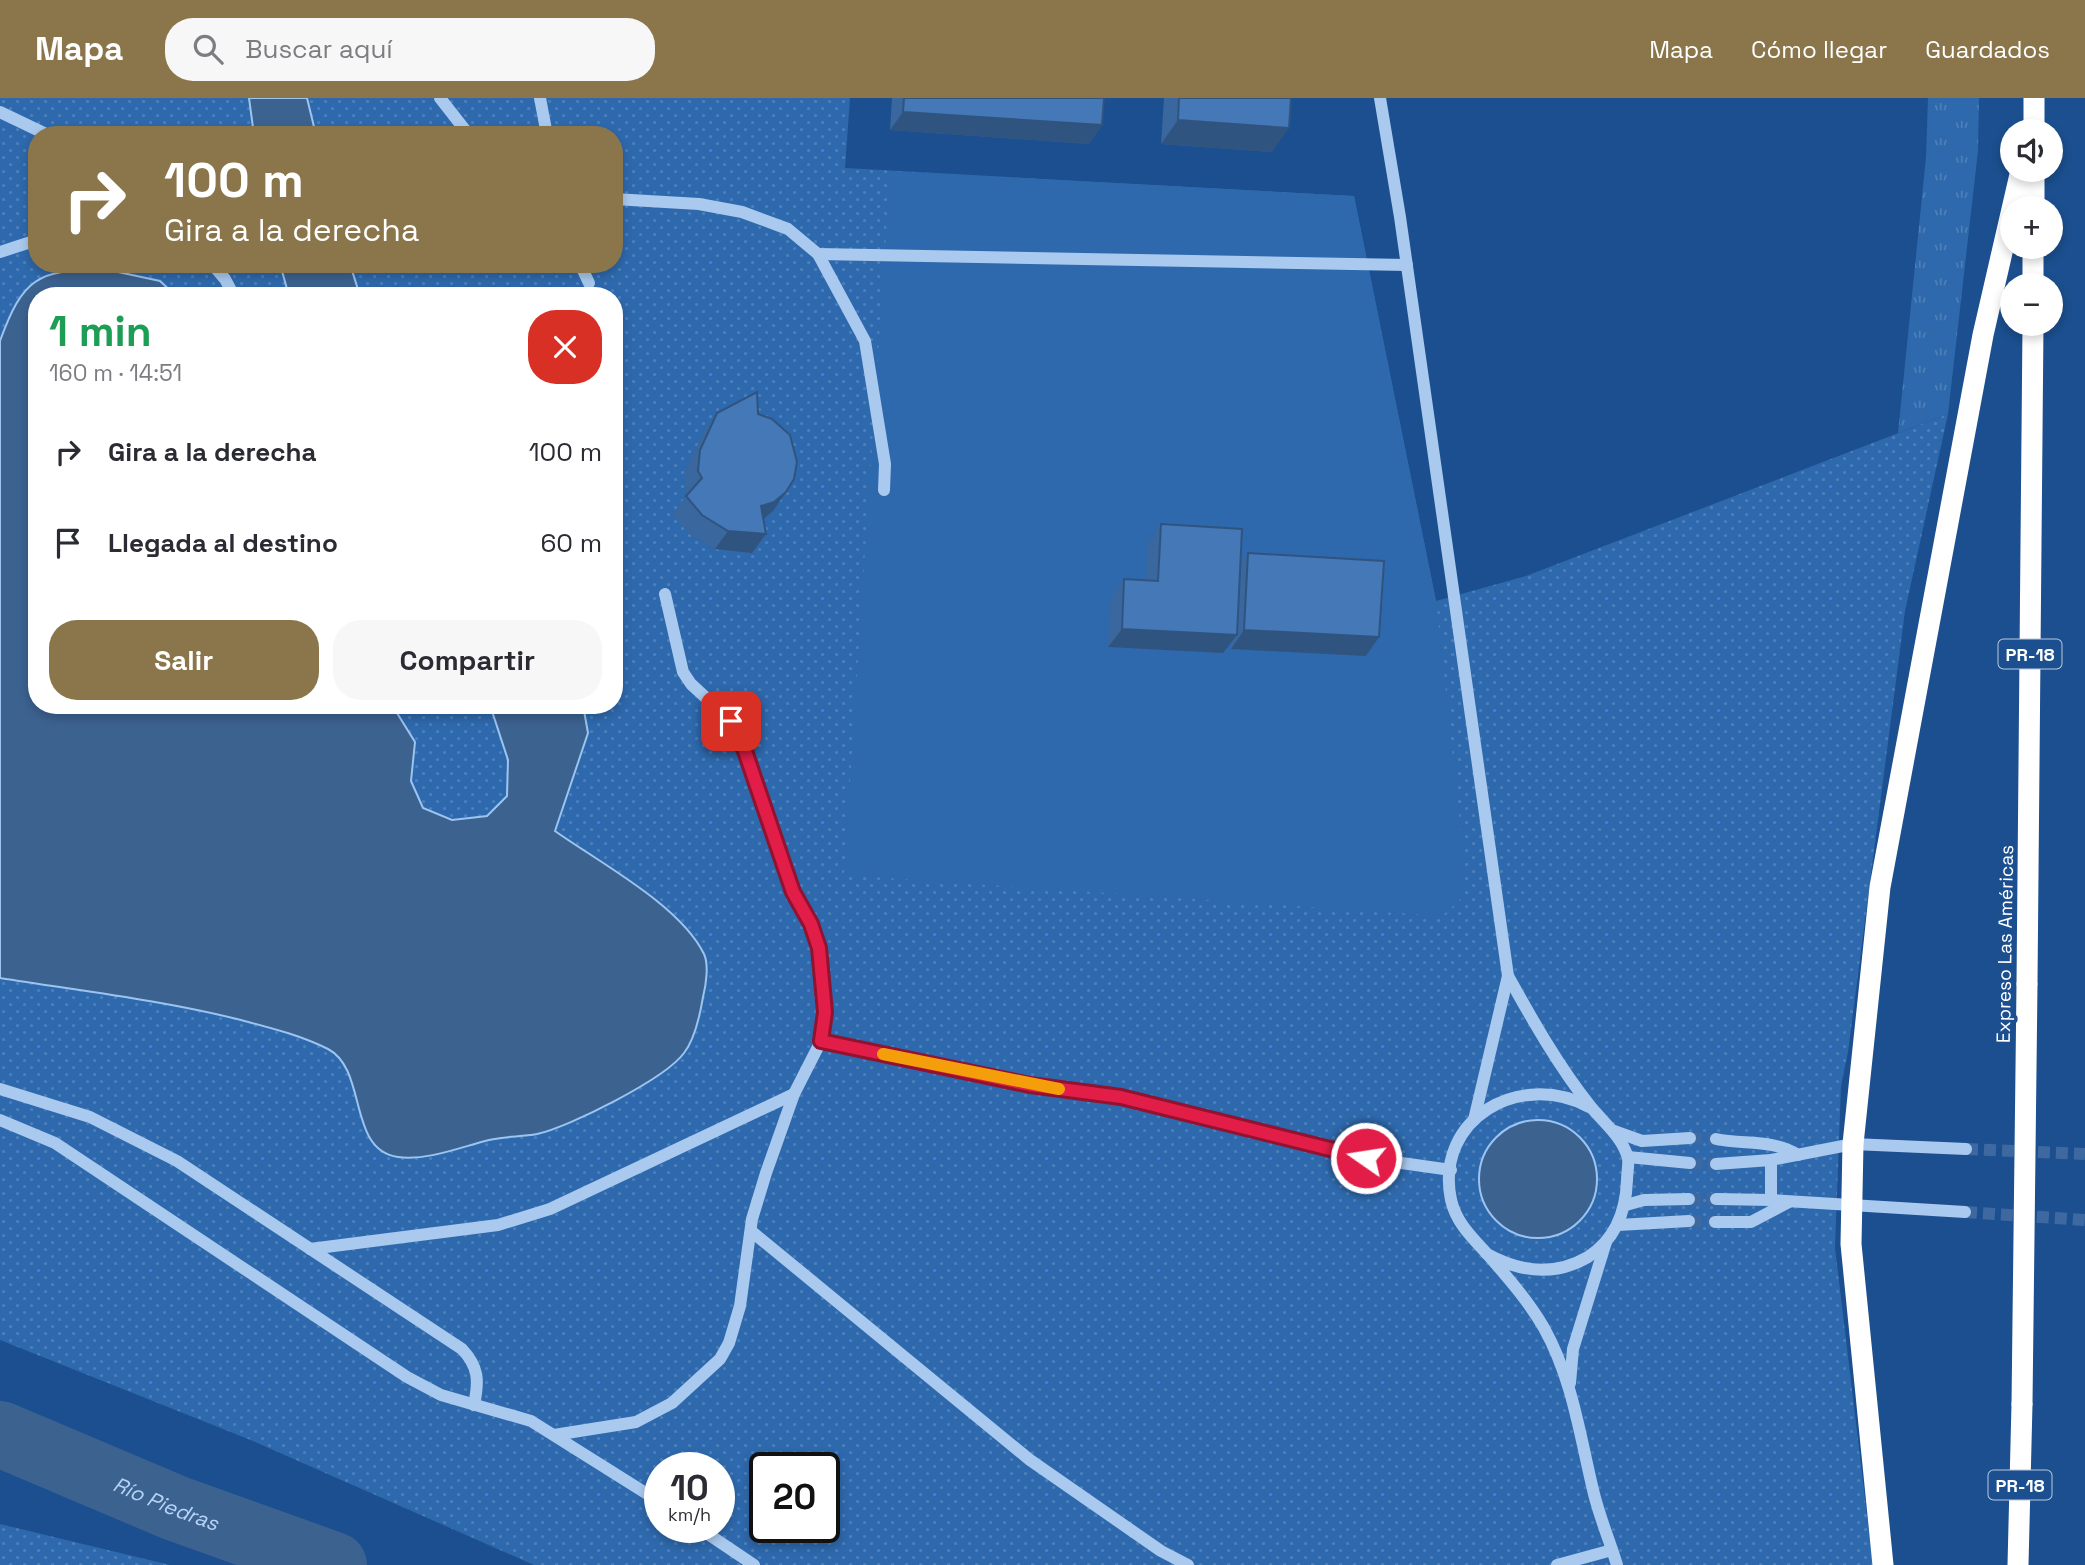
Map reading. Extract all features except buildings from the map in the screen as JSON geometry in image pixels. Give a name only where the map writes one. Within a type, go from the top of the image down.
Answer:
[{"type":"highway","points":[[1883,1565],[1852,1244],[1853,1144],[1880,887],[1983,335],[2018,182]]},
{"type":"highway","name":"Expreso Las Américas","points":[[2018,1565],[2033,336]]},
{"type":"street","points":[[440,98],[462,126]]},
{"type":"street","points":[[540,98],[545,126]]},
{"type":"street","points":[[1380,98],[1407,265],[1508,976],[1537,1028],[1592,1108],[1614,1131],[1628,1157],[1626,1205],[1618,1224],[1605,1242],[1580,1261],[1548,1270],[1527,1270],[1487,1254]]},
{"type":"street","points":[[0,112],[29,126]]},
{"type":"street","points":[[623,200],[699,204],[742,212],[788,229],[818,254],[865,341],[885,464],[884,490]]},
{"type":"street","points":[[0,251],[28,243]]},
{"type":"street","points":[[818,254],[1407,265]]},
{"type":"street","points":[[584,273],[589,283]]},
{"type":"street","points":[[554,1435],[636,1422],[672,1403],[720,1359],[729,1343],[740,1306],[751,1231],[766,1173],[794,1094],[821,1041],[825,1012],[823,976],[811,924],[793,892],[745,751],[731,721],[691,684],[683,672],[665,594]]},
{"type":"street","points":[[1474,1120],[1508,976]]},
{"type":"street","points":[[821,1041],[1030,1085],[1121,1097],[1366,1158],[1451,1170]]},
{"type":"street","points":[[0,1089],[90,1116],[177,1161],[462,1349],[472,1359],[478,1373],[474,1405]]},
{"type":"street","points":[[1592,1108],[1573,1098],[1531,1092],[1490,1106],[1474,1120],[1461,1138],[1451,1170],[1451,1201],[1459,1221],[1471,1239],[1523,1296],[1544,1328],[1570,1383],[1595,1497],[1617,1565]]},
{"type":"street","points":[[310,1249],[498,1225],[550,1209],[794,1094]]},
{"type":"street","points":[[0,1120],[55,1143],[388,1366],[442,1395],[510,1413],[554,1435],[644,1492]]},
{"type":"street","points":[[1614,1131],[1642,1142],[1690,1138]]},
{"type":"street","points":[[1716,1139],[1776,1145],[1798,1155]]},
{"type":"street","points":[[1716,1164],[1771,1160],[1853,1144],[1966,1149]]},
{"type":"street","points":[[1628,1157],[1689,1163]]},
{"type":"street","points":[[1771,1160],[1771,1200]]},
{"type":"street","points":[[1626,1205],[1644,1200],[1689,1199]]},
{"type":"street","points":[[1716,1199],[1965,1212]]},
{"type":"street","points":[[1715,1222],[1751,1222],[1789,1202]]},
{"type":"street","points":[[1618,1224],[1689,1221]]},
{"type":"street","points":[[751,1231],[1030,1460],[1161,1551],[1188,1565]]},
{"type":"street","points":[[1570,1383],[1573,1349],[1605,1242]]},
{"type":"street","points":[[721,1543],[754,1565]]},
{"type":"street","points":[[1557,1565],[1612,1550]]},
{"type":"green space","points":[[0,98],[850,98],[845,168],[1354,196],[1436,601],[1526,576],[1948,414],[1905,611],[1848,1052],[1841,1086],[1835,1248],[1873,1565],[534,1565],[253,1441],[0,1340]]},
{"type":"green space","points":[[1928,98],[1979,98],[1978,151],[1948,414],[1898,433],[1926,157]]},
{"type":"green space","points":[[890,171],[1354,196],[1436,601],[1465,869],[1461,899],[1442,916],[844,875]]},
{"type":"green space","points":[[0,1524],[170,1565],[0,1565]]},
{"type":"shaded area","points":[[249,98],[307,98],[314,126],[253,126]]},
{"type":"shaded area","points":[[59,273],[123,273],[160,281],[166,287],[30,287],[48,276]]},
{"type":"shaded area","points":[[283,273],[353,273],[357,287],[286,287]]},
{"type":"shaded area","points":[[28,289],[28,714],[398,714],[415,742],[411,781],[423,808],[452,820],[487,816],[507,796],[508,760],[493,714],[585,714],[588,733],[555,831],[658,902],[693,936],[704,954],[707,969],[699,1019],[691,1041],[674,1064],[615,1101],[552,1130],[489,1140],[421,1157],[398,1157],[382,1151],[371,1140],[349,1074],[340,1059],[317,1044],[274,1029],[211,1013],[0,978],[0,341],[8,320]]},
{"type":"shaded area","points":[[1538,1120],[1561,1124],[1580,1137],[1593,1156],[1597,1179],[1593,1202],[1580,1221],[1561,1234],[1538,1238],[1515,1234],[1496,1221],[1483,1202],[1479,1179],[1483,1156],[1496,1137],[1515,1124]]},
{"type":"waterway","name":"Río Piedras","points":[[0,1434],[175,1508],[334,1565]]},
{"type":"tunnel","points":[[1690,1138],[1716,1139]]},
{"type":"tunnel","points":[[1966,1149],[2085,1154]]},
{"type":"tunnel","points":[[1690,1163],[1716,1164]]},
{"type":"tunnel","points":[[1689,1199],[1716,1199]]},
{"type":"tunnel","points":[[1965,1212],[2085,1220]]},
{"type":"tunnel","points":[[1689,1221],[1715,1222]]},
{"type":"slow traffic","points":[[883,1054],[1059,1089]]},
{"type":"route","points":[[731,721],[745,751],[793,892],[811,924],[819,948],[825,1012],[821,1041],[1030,1085],[1121,1097],[1187,1116],[1366,1158]]}]
